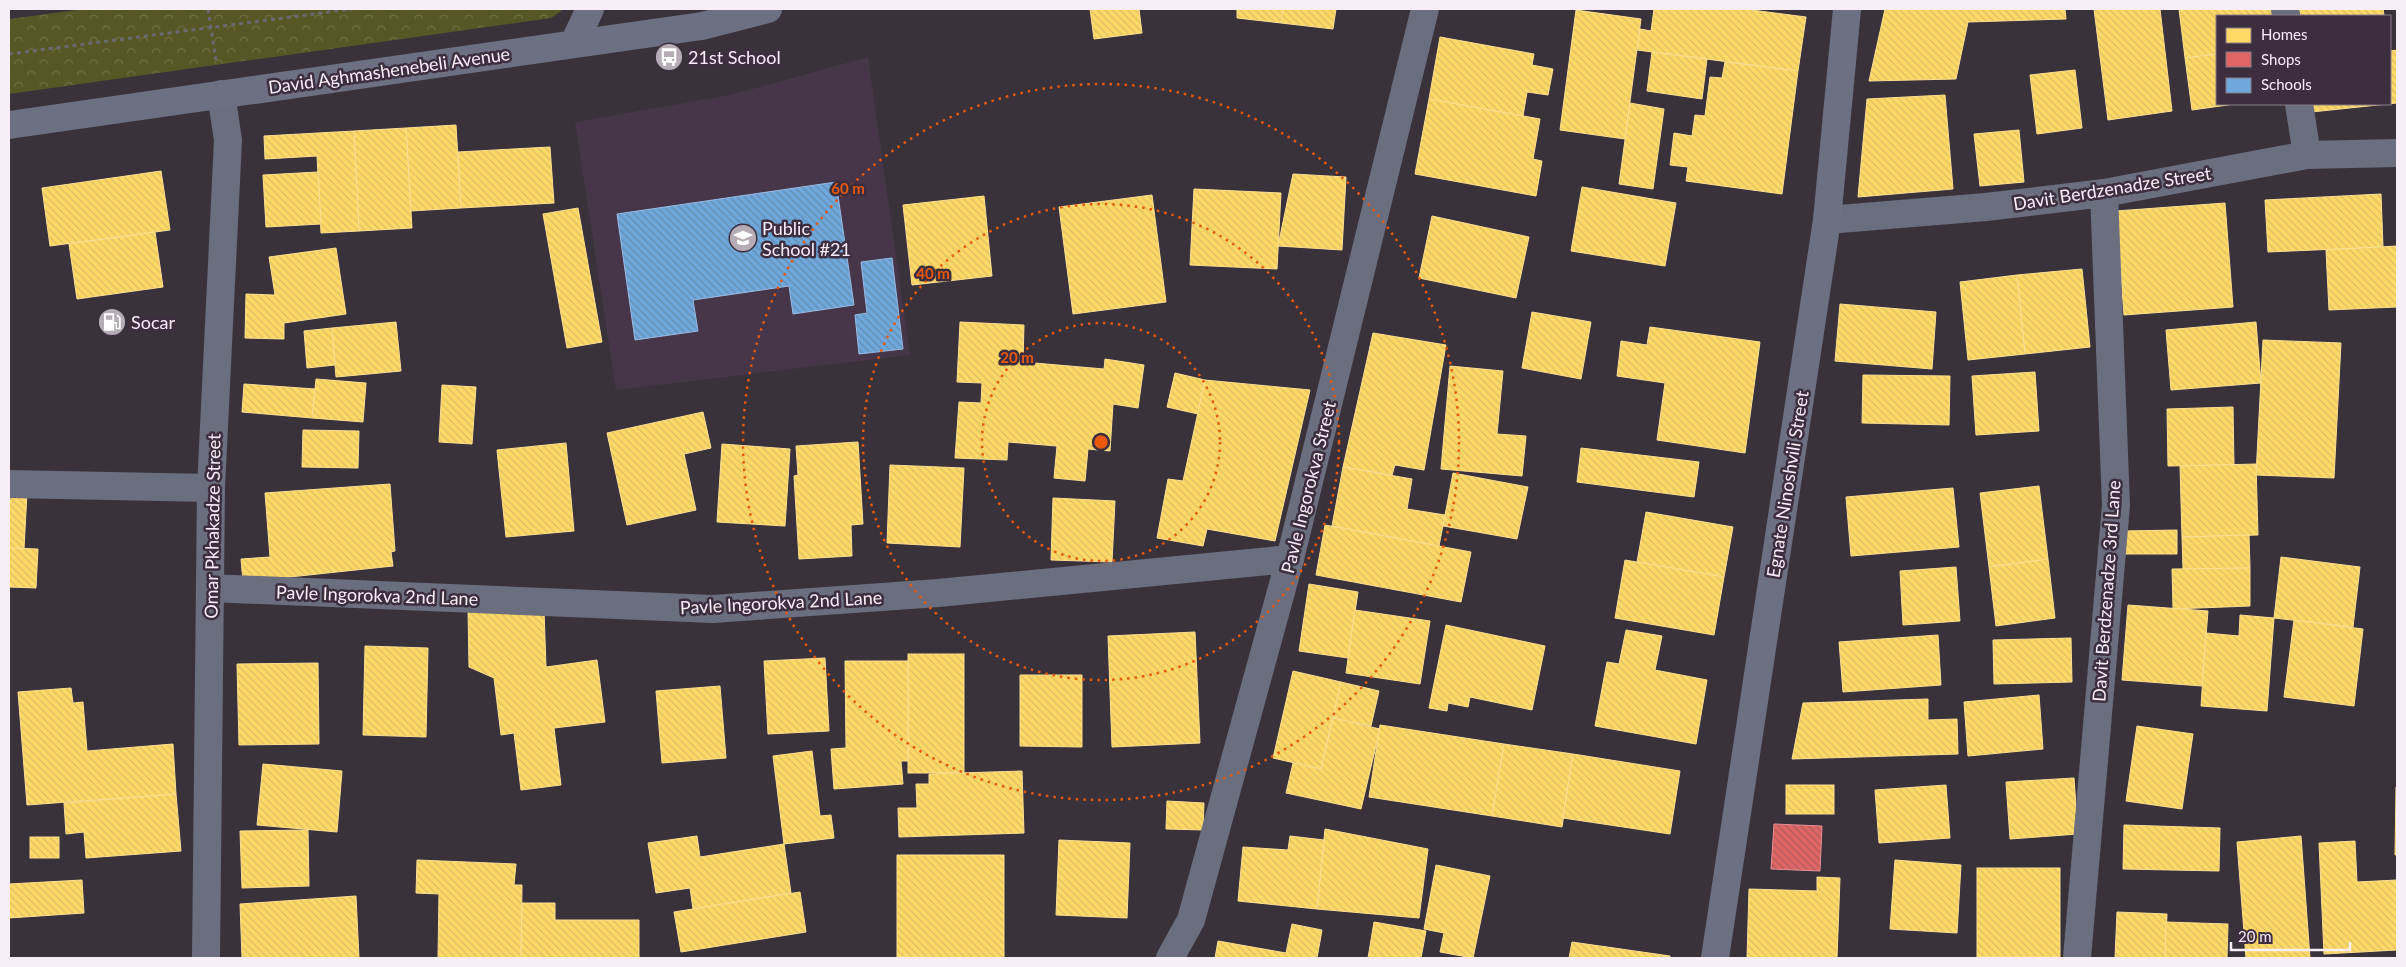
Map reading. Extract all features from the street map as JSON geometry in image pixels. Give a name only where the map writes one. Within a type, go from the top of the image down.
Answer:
[{"type":"main road","points":[[574,43],[590,9]]},
{"type":"main road","name":"David Aghmashenebeli Avenue","points":[[9,125],[702,26],[716,14],[768,9]]},
{"type":"main road","name":"Egnate Ninoshvili Street","points":[[1714,958],[1827,220],[1848,9]]},
{"type":"street","name":"Pavle Ingorokva Street","points":[[1170,958],[1191,920],[1290,559],[1425,9]]},
{"type":"street","name":"Omar Pkhakadze Street","points":[[206,958],[210,488],[228,140],[221,94]]},
{"type":"street","points":[[2299,105],[2307,155]]},
{"type":"street","name":"Davit Berdzenadze Street","points":[[1827,220],[1986,206],[2104,192],[2307,155],[2397,153]]},
{"type":"street","name":"Davit Berdzenadze 3rd Lane","points":[[2077,958],[2116,505],[2104,192]]},
{"type":"street","points":[[9,484],[210,488]]},
{"type":"street","name":"Pavle Ingorokva 2nd Lane","points":[[210,588],[713,609],[938,593],[1290,559]]},
{"type":"path","points":[[208,9],[221,94]]},
{"type":"path","points":[[9,54],[352,9]]},
{"type":"shaded area","name":"Public School #21","points":[[868,57],[910,355],[616,390],[575,122],[730,95]]},
{"type":"green space","points":[[84,9],[564,9],[551,18],[9,94],[9,19]]},
{"type":"building: Homes","points":[[1090,9],[1139,9],[1142,33],[1094,39]]},
{"type":"building: Homes","points":[[1237,9],[1283,9],[1281,23],[1237,18]]},
{"type":"building: Homes","points":[[1283,9],[1336,9],[1333,29],[1281,23]]},
{"type":"building: Homes","points":[[1654,9],[1744,9],[1806,17],[1798,71],[1637,50],[1640,29],[1651,31]]},
{"type":"building: Homes","points":[[1885,9],[2065,9],[2066,19],[1968,22],[1956,79],[1869,81]]},
{"type":"building: Homes","points":[[2094,9],[2160,9],[2172,111],[2108,120]]},
{"type":"building: Homes","points":[[2179,9],[2271,9],[2272,15],[2216,15],[2216,54],[2185,58]]},
{"type":"building: Homes","points":[[2299,9],[2383,9],[2384,15],[2301,15]]},
{"type":"building: Homes","points":[[1576,10],[1641,19],[1625,139],[1560,130]]},
{"type":"building: Homes","points":[[1440,37],[1534,54],[1532,65],[1553,69],[1548,95],[1527,92],[1523,116],[1429,99]]},
{"type":"building: Homes","points":[[2397,50],[2397,103],[2391,104],[2391,51]]},
{"type":"building: Homes","points":[[1652,52],[1707,59],[1702,99],[1647,91]]},
{"type":"building: Homes","points":[[2216,54],[2216,105],[2228,105],[2192,110],[2185,58]]},
{"type":"building: Homes","points":[[1725,62],[1798,71],[1782,194],[1686,181],[1688,167],[1670,165],[1674,133],[1692,136],[1695,115],[1705,116],[1710,77],[1722,78]]},
{"type":"building: Homes","points":[[2075,70],[2082,128],[2037,134],[2030,75]]},
{"type":"building: Homes","points":[[1945,95],[1953,189],[1858,197],[1867,99]]},
{"type":"building: Homes","points":[[1429,99],[1540,119],[1533,159],[1542,161],[1536,196],[1415,174]]},
{"type":"building: Homes","points":[[1630,103],[1664,109],[1653,189],[1619,184]]},
{"type":"building: Homes","points":[[2301,105],[2378,105],[2302,113]]},
{"type":"building: Homes","points":[[456,125],[461,208],[411,211],[406,128]]},
{"type":"building: Homes","points":[[406,128],[412,228],[359,231],[354,131]]},
{"type":"building: Homes","points":[[2019,130],[2024,182],[1980,186],[1974,134]]},
{"type":"building: Homes","points":[[354,131],[359,231],[321,233],[317,156],[265,159],[264,136]]},
{"type":"building: Homes","points":[[550,147],[554,203],[461,208],[458,152]]},
{"type":"building: Homes","points":[[161,171],[170,230],[50,246],[42,188]]},
{"type":"building: Homes","points":[[318,172],[321,224],[266,227],[263,175]]},
{"type":"building: Homes","points":[[1293,174],[1346,177],[1342,250],[1278,246]]},
{"type":"building: Homes","points":[[1582,187],[1676,203],[1665,266],[1571,251]]},
{"type":"building: Homes","points":[[1194,189],[1281,193],[1277,269],[1190,265]]},
{"type":"building: Homes","points":[[2381,194],[2383,247],[2268,252],[2265,200]]},
{"type":"building: Homes","points":[[1152,195],[1166,302],[1073,314],[1059,207]]},
{"type":"building: Homes","points":[[984,196],[992,276],[912,285],[903,205]]},
{"type":"building: Homes","points":[[2225,203],[2233,307],[2124,315],[2116,211]]},
{"type":"building: Homes","points":[[578,208],[602,342],[567,348],[543,214]]},
{"type":"building: Homes","points":[[1432,216],[1529,237],[1516,298],[1419,278]]},
{"type":"building: Homes","points":[[155,232],[163,287],[77,299],[69,244]]},
{"type":"building: Homes","points":[[2397,246],[2397,307],[2329,310],[2326,250]]},
{"type":"building: Homes","points":[[336,248],[346,314],[284,323],[284,339],[245,338],[246,294],[275,295],[269,257]]},
{"type":"building: Homes","points":[[2082,269],[2090,347],[2025,354],[2017,275]]},
{"type":"building: Homes","points":[[2017,275],[2025,354],[1968,360],[1960,282]]},
{"type":"building: Homes","points":[[1840,304],[1936,312],[1932,369],[1835,361]]},
{"type":"building: Homes","points":[[1532,312],[1591,322],[1581,379],[1522,368]]},
{"type":"building: Homes","points":[[396,322],[401,371],[336,377],[332,328]]},
{"type":"building: Homes","points":[[960,322],[1024,325],[1023,362],[1104,369],[1105,359],[1144,365],[1138,408],[1113,404],[1110,451],[1088,449],[1085,481],[1054,478],[1057,446],[1008,442],[1007,460],[955,458],[959,402],[981,403],[982,383],[957,382]]},
{"type":"building: Homes","points":[[2256,322],[2261,383],[2171,390],[2166,330]]},
{"type":"building: Homes","points":[[1650,327],[1760,342],[1745,453],[1657,440],[1665,383],[1617,376],[1621,341],[1647,345]]},
{"type":"building: Homes","points":[[332,328],[335,365],[307,368],[304,331]]},
{"type":"building: Homes","points":[[1373,333],[1446,345],[1424,470],[1395,465],[1392,475],[1343,467]]},
{"type":"building: Homes","points":[[2263,340],[2341,343],[2334,478],[2256,475]]},
{"type":"building: Homes","points":[[1450,366],[1503,371],[1497,434],[1526,436],[1522,476],[1441,469]]},
{"type":"building: Homes","points":[[2035,372],[2039,431],[1976,435],[1972,376]]},
{"type":"building: Homes","points":[[1175,373],[1205,380],[1198,414],[1167,407]]},
{"type":"building: Homes","points":[[1863,375],[1950,376],[1949,425],[1862,423]]},
{"type":"building: Homes","points":[[316,379],[366,383],[363,422],[312,418]]},
{"type":"building: Homes","points":[[1205,380],[1310,390],[1275,541],[1207,529],[1203,546],[1157,538],[1168,479],[1183,481]]},
{"type":"building: Homes","points":[[244,384],[315,389],[312,418],[242,412]]},
{"type":"building: Homes","points":[[442,385],[476,387],[472,444],[439,442]]},
{"type":"building: Homes","points":[[2233,407],[2234,465],[2168,466],[2167,409]]},
{"type":"building: Homes","points":[[703,412],[711,448],[684,454],[696,510],[627,525],[607,433]]},
{"type":"building: Homes","points":[[303,430],[359,431],[358,468],[302,467]]},
{"type":"building: Homes","points":[[858,442],[863,524],[851,525],[852,556],[799,559],[794,476],[798,475],[796,446]]},
{"type":"building: Homes","points":[[566,443],[574,531],[506,537],[497,450]]},
{"type":"building: Homes","points":[[722,444],[790,449],[785,526],[717,522]]},
{"type":"building: Homes","points":[[1581,448],[1699,462],[1694,497],[1577,482]]},
{"type":"building: Homes","points":[[2256,464],[2258,535],[2182,537],[2180,466]]},
{"type":"building: Homes","points":[[890,465],[964,468],[960,547],[887,543]]},
{"type":"building: Homes","points":[[1343,467],[1412,479],[1407,509],[1445,515],[1439,546],[1332,526]]},
{"type":"building: Homes","points":[[1453,473],[1528,487],[1517,539],[1443,526]]},
{"type":"building: Homes","points":[[390,484],[395,551],[391,552],[393,566],[243,582],[241,559],[270,557],[265,493]]},
{"type":"building: Homes","points":[[2039,486],[2048,559],[1989,567],[1980,493]]},
{"type":"building: Homes","points":[[1953,488],[1959,547],[1851,556],[1846,497]]},
{"type":"building: Homes","points":[[9,492],[27,493],[24,549],[9,548]]},
{"type":"building: Homes","points":[[1053,498],[1115,501],[1112,562],[1051,560]]},
{"type":"building: Homes","points":[[1646,512],[1733,527],[1724,577],[1637,562]]},
{"type":"building: Homes","points":[[1325,525],[1471,552],[1461,602],[1316,575]]},
{"type":"building: Homes","points":[[2177,530],[2177,554],[2124,554],[2124,531]]},
{"type":"building: Homes","points":[[2249,535],[2250,568],[2183,569],[2182,537]]},
{"type":"building: Homes","points":[[9,548],[38,549],[36,588],[9,587]]},
{"type":"building: Homes","points":[[2281,557],[2360,567],[2353,627],[2274,618]]},
{"type":"building: Homes","points":[[2048,559],[2055,618],[1996,626],[1989,567]]},
{"type":"building: Homes","points":[[1625,560],[1724,577],[1714,635],[1615,618]]},
{"type":"building: Homes","points":[[1956,567],[1960,621],[1903,625],[1900,571]]},
{"type":"building: Homes","points":[[2250,568],[2250,606],[2173,609],[2172,569]]},
{"type":"building: Homes","points":[[1309,584],[1358,592],[1348,658],[1299,651]]},
{"type":"building: Homes","points":[[2128,605],[2208,611],[2202,686],[2122,680]]},
{"type":"building: Homes","points":[[468,610],[544,610],[546,667],[597,660],[605,722],[554,728],[561,785],[521,790],[514,733],[501,735],[494,678],[469,667]]},
{"type":"building: Homes","points":[[1355,610],[1430,621],[1420,684],[1346,673]]},
{"type":"building: Homes","points":[[2240,615],[2274,618],[2267,711],[2201,706],[2206,633],[2239,636]]},
{"type":"building: Homes","points":[[2294,620],[2363,629],[2354,706],[2284,697]]},
{"type":"building: Homes","points":[[1446,625],[1545,646],[1532,710],[1470,697],[1468,707],[1448,703],[1447,711],[1429,708]]},
{"type":"building: Homes","points":[[1626,630],[1662,636],[1655,670],[1707,680],[1696,744],[1595,726],[1607,662],[1619,664]]},
{"type":"building: Homes","points":[[1195,632],[1200,743],[1112,747],[1108,636]]},
{"type":"building: Homes","points":[[1938,635],[1941,685],[1843,692],[1839,642]]},
{"type":"building: Homes","points":[[2071,638],[2072,682],[1994,684],[1993,640]]},
{"type":"building: Homes","points":[[365,646],[428,648],[426,737],[363,735]]},
{"type":"building: Homes","points":[[908,654],[964,654],[964,773],[908,773]]},
{"type":"building: Homes","points":[[825,658],[829,731],[768,734],[764,661]]},
{"type":"building: Homes","points":[[845,661],[908,661],[908,761],[901,761],[903,784],[834,789],[831,749],[846,748]]},
{"type":"building: Homes","points":[[318,663],[319,744],[239,745],[237,664]]},
{"type":"building: Homes","points":[[1293,671],[1341,682],[1321,769],[1273,758]]},
{"type":"building: Homes","points":[[1020,675],[1082,675],[1082,747],[1020,746]]},
{"type":"building: Homes","points":[[1341,682],[1379,691],[1371,726],[1333,718]]},
{"type":"building: Homes","points":[[720,686],[726,758],[662,763],[656,691]]},
{"type":"building: Homes","points":[[71,688],[73,703],[83,702],[87,751],[173,744],[176,794],[27,805],[18,692]]},
{"type":"building: Homes","points":[[2039,695],[2043,749],[1968,756],[1964,702]]},
{"type":"building: Homes","points":[[1928,699],[1928,720],[1957,719],[1958,754],[1792,759],[1803,703]]},
{"type":"building: Homes","points":[[1333,718],[1380,729],[1361,809],[1286,793],[1293,763],[1321,769]]},
{"type":"building: Homes","points":[[1380,725],[1504,744],[1492,816],[1369,797]]},
{"type":"building: Homes","points":[[2137,726],[2193,734],[2182,809],[2126,801]]},
{"type":"building: Homes","points":[[1504,744],[1573,754],[1562,827],[1492,816]]},
{"type":"building: Homes","points":[[812,751],[820,816],[831,815],[834,838],[784,844],[773,756]]},
{"type":"building: Homes","points":[[1573,754],[1680,771],[1670,834],[1563,818]]},
{"type":"building: Homes","points":[[263,764],[342,771],[337,832],[257,825]]},
{"type":"building: Homes","points":[[1022,771],[1024,833],[899,837],[898,808],[917,808],[916,784],[929,784],[929,774]]},
{"type":"building: Homes","points":[[2074,778],[2078,834],[2010,839],[2006,782]]},
{"type":"building: Homes","points":[[1786,785],[1834,785],[1834,814],[1786,814]]},
{"type":"building: Homes","points":[[1946,785],[1950,838],[1879,843],[1875,790]]},
{"type":"building: Homes","points":[[2396,787],[2397,855],[2395,855]]},
{"type":"building: Homes","points":[[176,794],[181,851],[86,858],[84,832],[66,834],[64,803]]},
{"type":"building: Homes","points":[[1167,801],[1204,803],[1203,830],[1166,829]]},
{"type":"building: Homes","points":[[2124,825],[2220,828],[2219,871],[2123,869]]},
{"type":"building: Homes","points":[[1325,829],[1428,849],[1419,918],[1317,909]]},
{"type":"building: Homes","points":[[308,830],[309,886],[242,888],[240,831]]},
{"type":"building: Homes","points":[[697,836],[700,857],[784,844],[791,893],[693,909],[690,888],[656,893],[648,843]]},
{"type":"building: Homes","points":[[1290,836],[1324,840],[1317,909],[1238,901],[1243,847],[1288,850]]},
{"type":"building: Homes","points":[[2301,836],[2310,958],[2246,958],[2237,842]]},
{"type":"building: Homes","points":[[30,837],[59,837],[59,858],[30,858]]},
{"type":"building: Homes","points":[[1059,840],[1130,843],[1127,918],[1056,915]]},
{"type":"building: Homes","points":[[2355,841],[2357,882],[2397,880],[2397,950],[2324,954],[2319,843]]},
{"type":"building: Homes","points":[[897,855],[1004,855],[1004,958],[897,957]]},
{"type":"building: Homes","points":[[417,860],[516,864],[514,885],[522,885],[521,958],[438,958],[439,894],[416,893]]},
{"type":"building: Homes","points":[[1895,860],[1961,865],[1957,933],[1890,929]]},
{"type":"building: Homes","points":[[1436,865],[1490,876],[1473,958],[1440,952],[1444,933],[1424,929]]},
{"type":"building: Homes","points":[[1977,868],[2060,868],[2060,957],[1977,957]]},
{"type":"building: Homes","points":[[1817,877],[1840,878],[1837,958],[1747,958],[1749,889],[1817,891]]},
{"type":"building: Homes","points":[[82,880],[84,913],[9,918],[9,884]]},
{"type":"building: Homes","points":[[800,892],[806,932],[681,952],[674,912]]},
{"type":"building: Homes","points":[[356,896],[359,958],[242,958],[240,904]]},
{"type":"building: Homes","points":[[522,903],[555,903],[555,920],[639,920],[639,958],[521,958]]},
{"type":"building: Homes","points":[[2117,912],[2167,914],[2165,958],[2115,958]]},
{"type":"building: Homes","points":[[1374,922],[1426,931],[1421,958],[1368,958]]},
{"type":"building: Homes","points":[[2166,922],[2228,924],[2227,958],[2165,958]]},
{"type":"building: Homes","points":[[1292,924],[1322,930],[1317,958],[1215,958],[1218,941],[1286,953]]},
{"type":"building: Homes","points":[[1572,942],[1670,956],[1670,958],[1569,958]]},
{"type":"building: Shops","points":[[1774,824],[1822,826],[1820,871],[1771,869]]},
{"type":"building: Schools","points":[[836,182],[854,305],[793,314],[789,286],[693,300],[698,331],[635,340],[617,214]]},
{"type":"building: Schools","points":[[892,258],[903,349],[859,354],[855,315],[867,313],[861,262]]},
{"type":"place","name":"21st School","points":[[669,57]]},
{"type":"place","name":"Public School #21","points":[[743,238]]},
{"type":"place","name":"Socar","points":[[112,322]]}]
